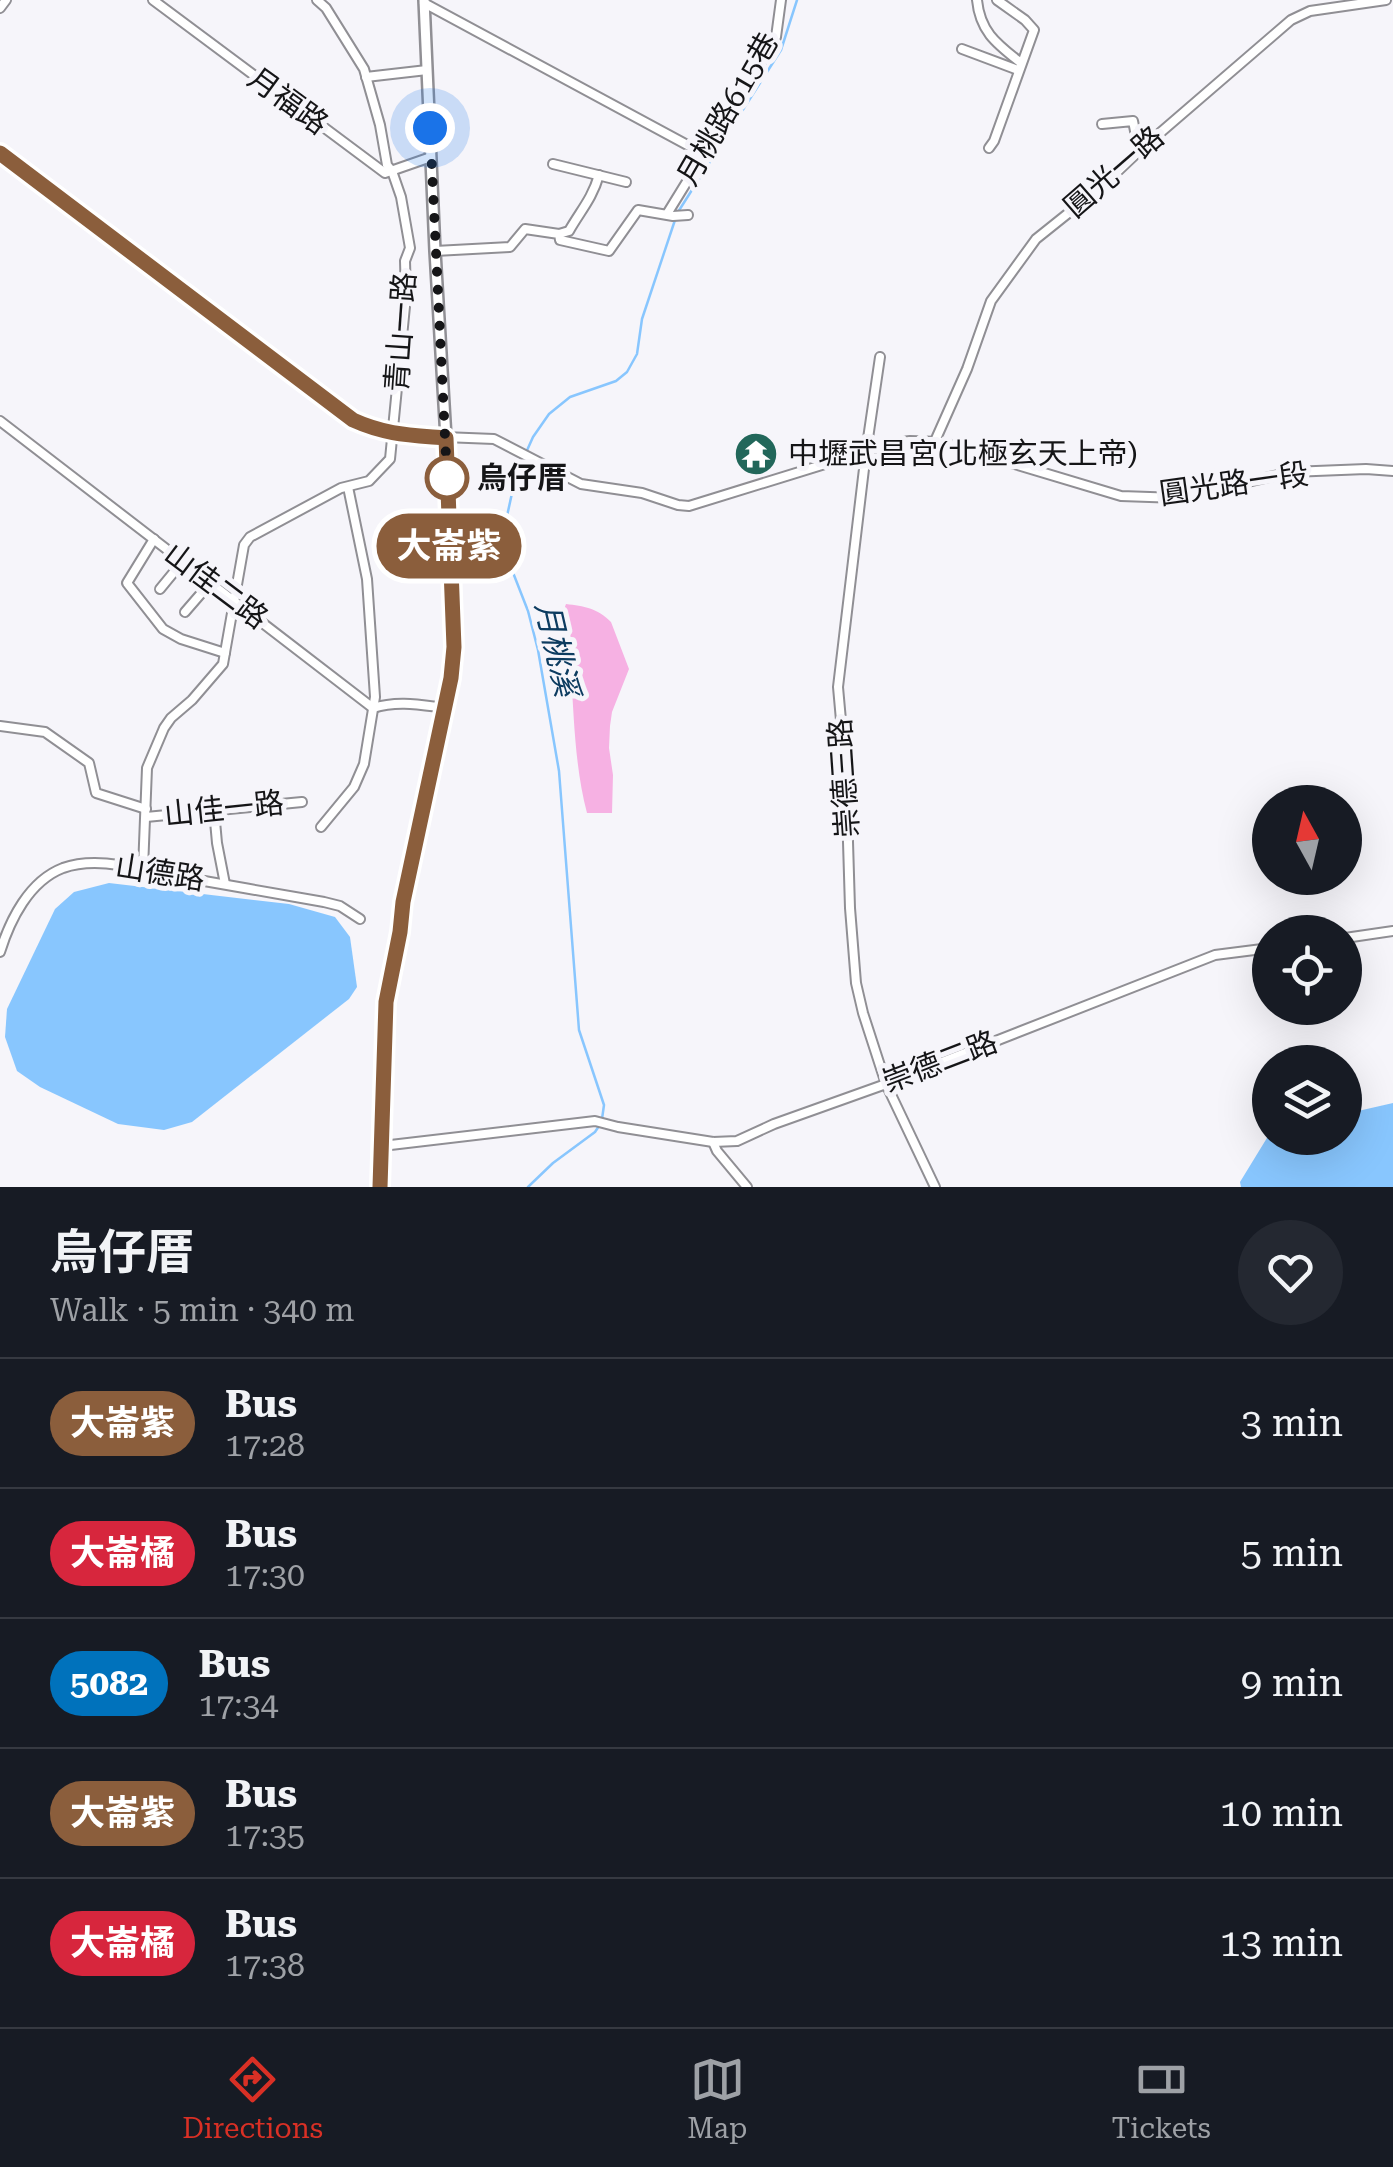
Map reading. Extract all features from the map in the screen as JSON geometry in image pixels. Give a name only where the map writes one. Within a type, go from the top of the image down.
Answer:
[{"type":"street","points":[[0,8],[6,0]]},
{"type":"street","name":"月福路","points":[[153,0],[386,173],[392,171]]},
{"type":"street","name":"青山一路","points":[[143,870],[147,768],[171,718],[224,664],[244,545],[250,537],[341,488],[369,481],[390,459],[406,296],[405,261],[410,248],[401,198],[387,165],[364,70],[326,8],[317,0]]},
{"type":"street","name":"月桃路615巷","points":[[670,215],[776,37],[782,0]]},
{"type":"street","points":[[977,0],[982,26],[1019,67]]},
{"type":"street","points":[[989,148],[1033,27],[996,0]]},
{"type":"street","name":"圓光一路","points":[[935,442],[967,370],[991,301],[1036,239],[1292,20],[1310,11],[1386,0]]},
{"type":"street","points":[[424,1],[704,154]]},
{"type":"street","points":[[380,1187],[386,1002],[403,902],[446,708],[454,647],[424,1]]},
{"type":"street","points":[[962,49],[1019,67]]},
{"type":"street","points":[[366,77],[427,70]]},
{"type":"street","points":[[1102,124],[1133,121],[1139,151]]},
{"type":"street","name":"圓光路一段","points":[[0,153],[353,420],[393,434],[494,440],[581,484],[642,493],[689,506],[893,443],[935,442],[1122,496],[1178,498],[1291,472],[1393,471]]},
{"type":"street","points":[[392,171],[432,157]]},
{"type":"street","points":[[552,164],[626,182]]},
{"type":"street","points":[[435,251],[510,247],[525,229],[570,232],[581,209],[592,198],[599,175]]},
{"type":"street","points":[[559,234],[560,240],[609,252],[638,210],[688,215]]},
{"type":"street","name":"崇德三路","points":[[880,357],[838,687],[846,776],[850,908],[856,984],[886,1084],[935,1187]]},
{"type":"street","name":"山佳二路","points":[[0,421],[373,708]]},
{"type":"street","points":[[320,827],[354,787],[364,764],[376,685],[367,578],[348,486]]},
{"type":"street","points":[[154,539],[127,582],[133,593],[163,628],[181,639],[225,653]]},
{"type":"street","points":[[160,589],[183,561]]},
{"type":"street","points":[[186,612],[211,582]]},
{"type":"street","points":[[373,708],[407,703],[446,708]]},
{"type":"street","name":"山佳一路","points":[[0,726],[45,732],[88,764],[96,793],[146,813],[302,802]]},
{"type":"street","points":[[214,810],[226,884]]},
{"type":"street","name":"山德路","points":[[0,952],[4,928],[42,880],[62,868],[90,863],[340,906],[360,919]]},
{"type":"street","points":[[1362,936],[1393,932]]},
{"type":"street","name":"崇德二路","points":[[382,1146],[595,1121],[713,1142],[737,1140],[1215,955],[1252,950]]},
{"type":"street","points":[[713,1142],[747,1187]]},
{"type":"shaded area","points":[[566,604],[590,608],[611,622],[629,669],[610,726],[612,813],[587,813],[583,796],[574,725],[571,637],[564,617]]},
{"type":"water","points":[[109,883],[289,904],[335,917],[350,937],[357,987],[349,999],[192,1122],[164,1130],[118,1124],[40,1087],[17,1071],[5,1037],[7,1009],[55,909],[74,892]]},
{"type":"water","points":[[1393,1103],[1393,1187],[1241,1187],[1240,1182],[1257,1155],[1362,1155],[1362,1110]]},
{"type":"waterway","name":"月桃溪","points":[[678,212],[781,50],[797,0]]},
{"type":"waterway","name":"月桃溪","points":[[602,1119],[604,1105],[579,1030],[559,771],[538,650],[512,570],[507,516],[516,475],[533,437],[549,414],[570,397],[616,381],[627,372],[637,354],[642,319],[675,220]]},
{"type":"waterway","name":"月桃溪","points":[[528,1187],[599,1126]]},
{"type":"bus line","name":"大崙紫","points":[[0,153],[353,420],[393,434],[446,438],[454,647],[386,1002],[380,1187]]},
{"type":"place","name":"中壢武昌宮(北極玄天上帝)","points":[[756,454]]},
{"type":"place","name":"烏仔厝","points":[[447,478]]},
{"type":"route","points":[[430,128],[447,478]]}]
